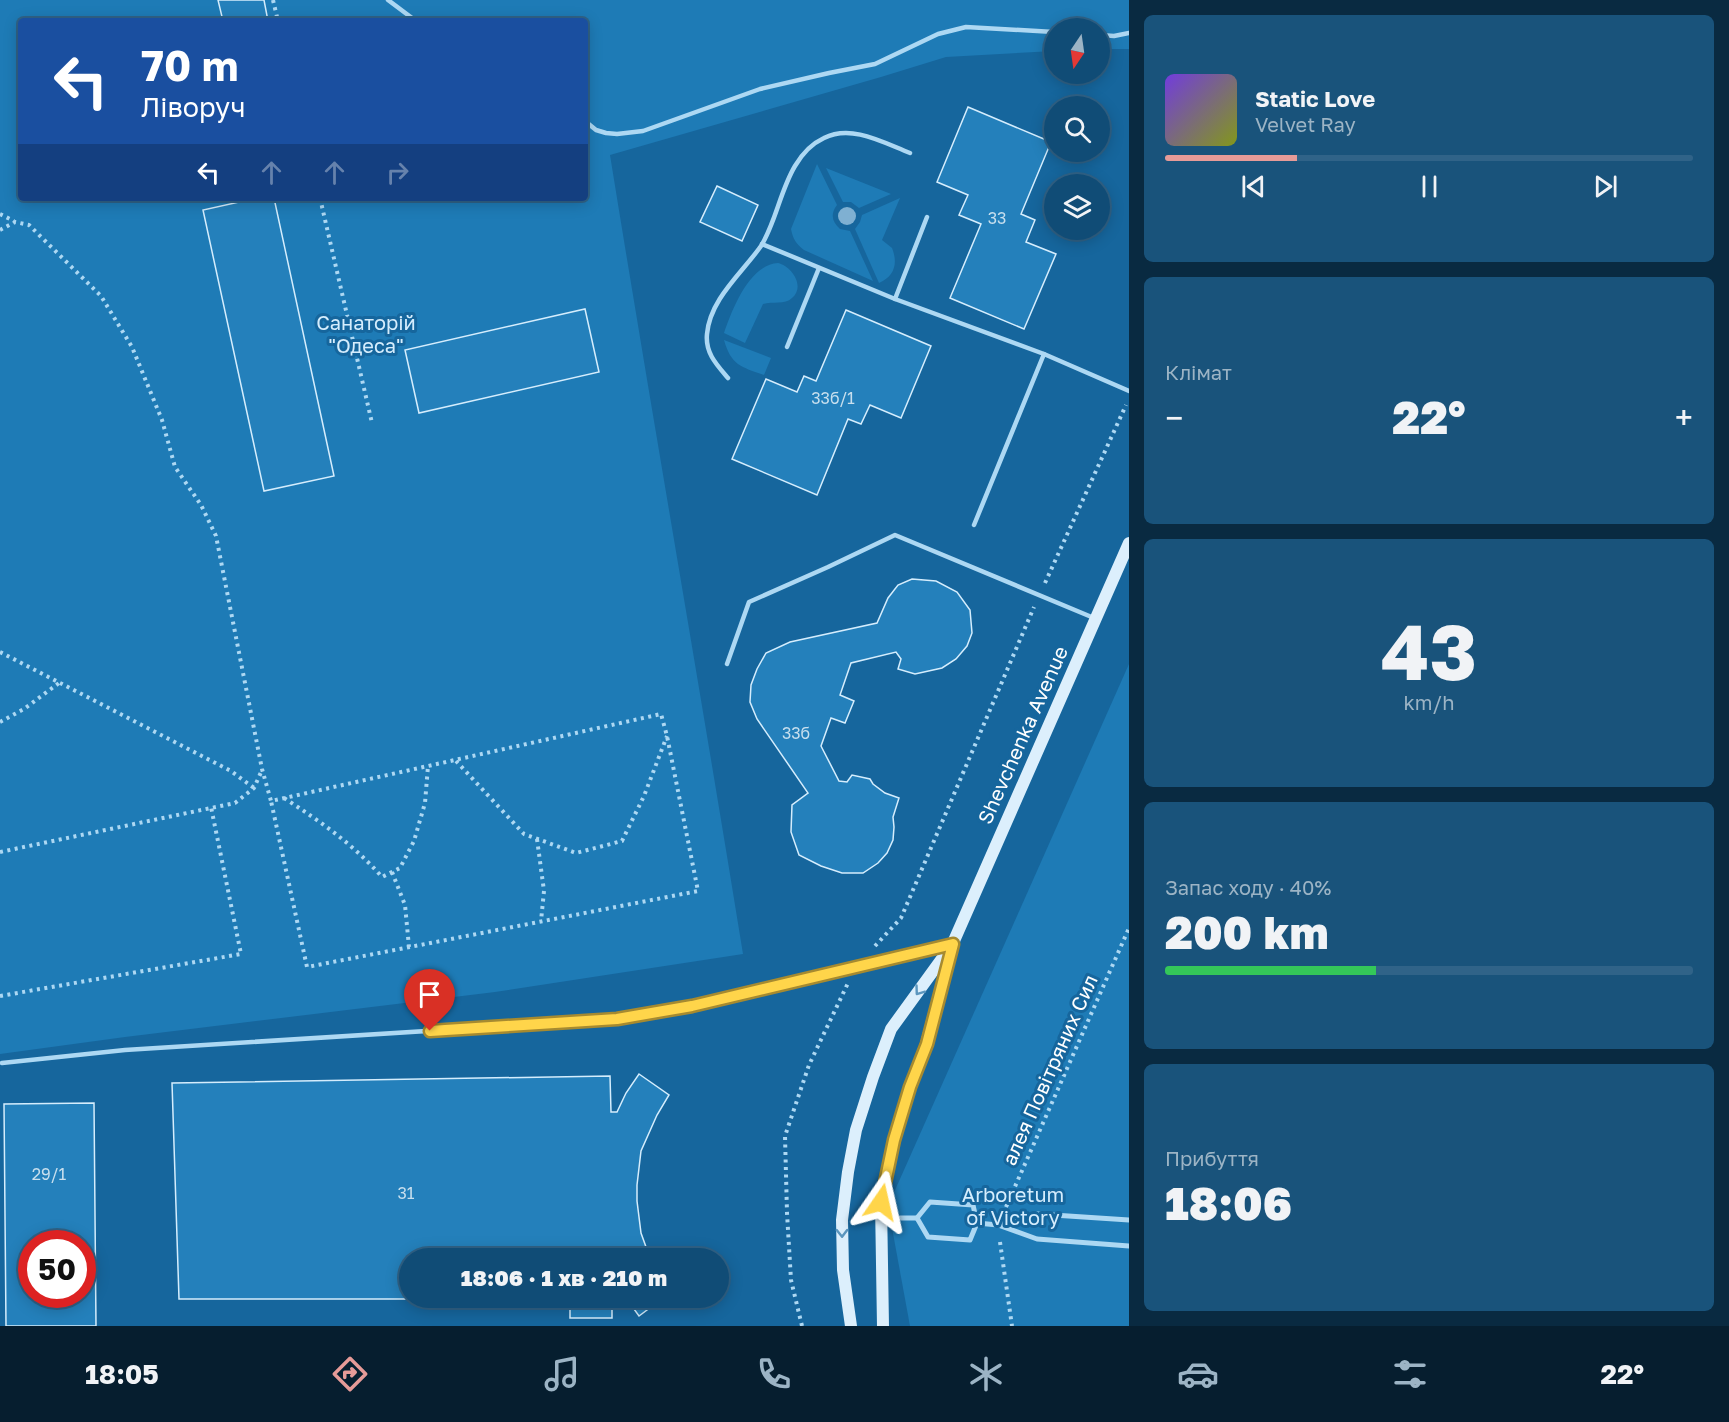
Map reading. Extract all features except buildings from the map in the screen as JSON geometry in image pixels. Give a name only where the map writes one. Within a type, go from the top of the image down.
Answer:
[{"type":"main road","name":"Shevchenka Avenue","points":[[883,1326],[881,1202],[894,1140],[910,1087],[927,1044],[953,944],[1129,543]]},
{"type":"main road","name":"Shevchenka Avenue","points":[[851,1326],[843,1270],[842,1220],[856,1130],[891,1029],[953,944]]},
{"type":"street","points":[[930,1202],[973,1205],[977,1223],[970,1240],[928,1237],[917,1218],[930,1202]]},
{"type":"street","points":[[998,1225],[1038,1214],[1129,1220]]},
{"type":"street","points":[[900,1218],[917,1218]]},
{"type":"street","points":[[977,1223],[998,1225],[1037,1239],[1129,1246]]},
{"type":"lane","points":[[388,0],[412,18]]},
{"type":"lane","points":[[588,123],[596,130],[606,133],[643,131],[760,89],[875,64],[938,34],[966,27],[1044,31]]},
{"type":"lane","points":[[1110,36],[1129,33]]},
{"type":"lane","points":[[728,378],[715,363],[708,349],[707,333],[712,316],[730,284],[762,244],[795,166],[809,147],[825,137],[844,132],[862,134],[910,153]]},
{"type":"lane","points":[[895,299],[927,217]]},
{"type":"lane","points":[[762,244],[895,299],[1044,354],[1129,391]]},
{"type":"lane","points":[[787,347],[819,268]]},
{"type":"lane","points":[[974,525],[1044,354]]},
{"type":"lane","points":[[727,664],[749,602],[895,535],[1095,619]]},
{"type":"lane","points":[[2,1063],[126,1050],[617,1019],[692,1006],[953,944]]},
{"type":"path","points":[[273,0],[277,18]]},
{"type":"path","points":[[321,201],[372,423]]},
{"type":"path","points":[[0,214],[15,222],[29,225],[101,296],[132,347],[162,420],[175,467],[201,505],[216,536],[262,769],[307,967],[698,891],[661,714],[271,801]]},
{"type":"path","points":[[0,230],[15,222]]},
{"type":"path","points":[[802,1326],[791,1280],[785,1136],[809,1065],[856,967],[901,918],[1040,594],[1129,398]]},
{"type":"path","points":[[0,652],[231,771],[254,788]]},
{"type":"path","points":[[0,722],[24,709],[60,682]]},
{"type":"path","points":[[456,760],[524,834],[576,853],[622,841],[644,796],[667,736]]},
{"type":"path","points":[[284,798],[324,824],[365,859],[382,877],[400,868],[414,841],[425,803],[428,766]]},
{"type":"path","points":[[0,852],[235,802],[254,788],[262,769]]},
{"type":"path","points":[[0,996],[241,954],[211,807]]},
{"type":"path","points":[[537,839],[544,891],[541,921]]},
{"type":"path","points":[[392,872],[405,905],[409,947]]},
{"type":"path","name":"алея Повітряних Сил","points":[[998,1225],[1129,927]]},
{"type":"path","points":[[998,1225],[1012,1326]]},
{"type":"green space","name":"Санаторій \"Одеса\"","points":[[0,0],[1129,0],[1129,49],[1110,49],[1110,18],[1044,18],[1044,52],[946,57],[610,155],[743,954],[495,992],[0,1054]]},
{"type":"green space","points":[[817,164],[837,205],[833,212],[835,224],[840,229],[850,231],[873,281],[804,250],[794,238],[791,229]]},
{"type":"green space","points":[[826,168],[891,194],[859,208],[851,202],[843,202]]},
{"type":"green space","points":[[900,198],[882,240],[892,248],[895,259],[894,269],[889,277],[879,283],[855,229],[862,215]]},
{"type":"green space","points":[[778,263],[788,268],[795,277],[798,288],[796,293],[786,301],[763,304],[745,343],[724,333],[737,301],[750,280],[758,272]]},
{"type":"green space","points":[[724,340],[771,358],[764,375],[738,364],[730,355]]},
{"type":"green space","name":"Arboretum of Victory","points":[[1129,664],[1129,1326],[910,1326],[888,1206]]},
{"type":"route","points":[[430,1031],[617,1019],[692,1006],[953,944],[927,1044],[910,1087],[894,1140],[881,1202]]}]
